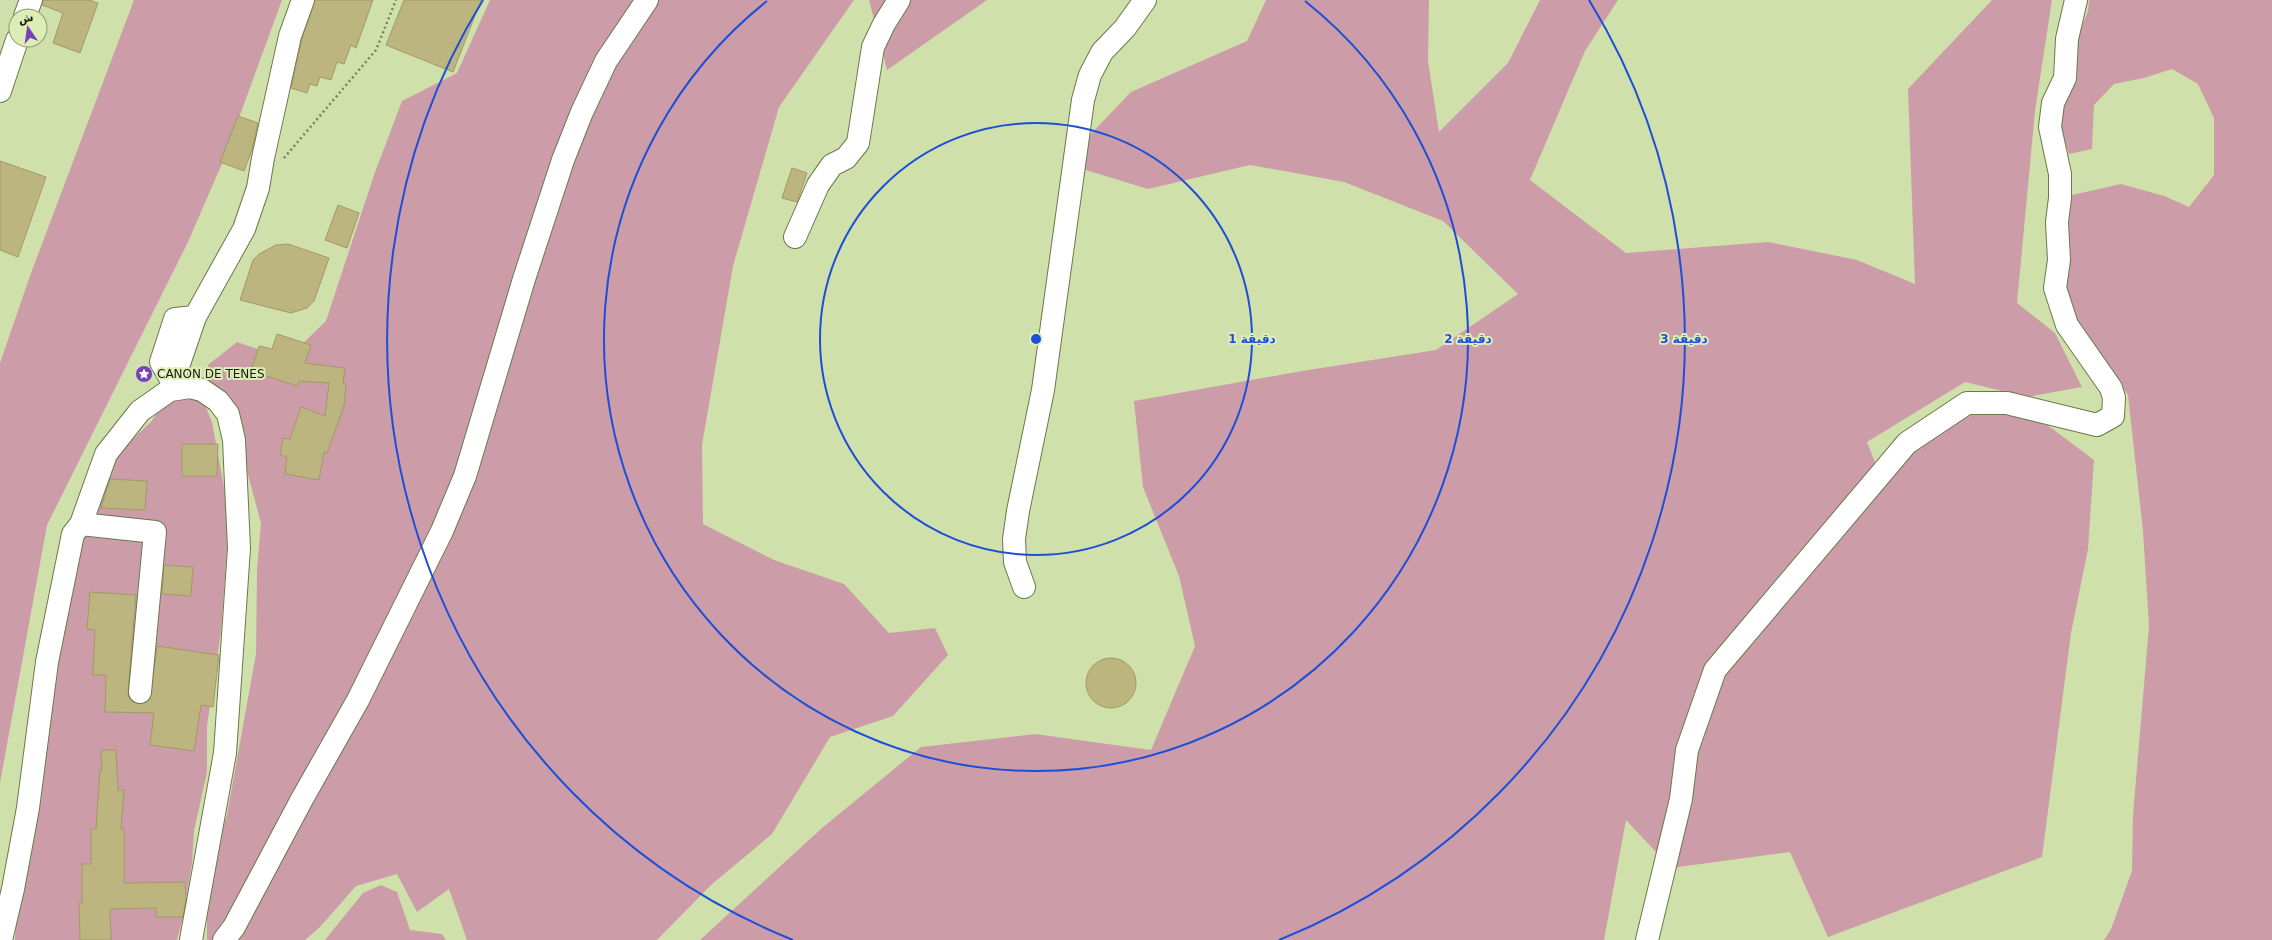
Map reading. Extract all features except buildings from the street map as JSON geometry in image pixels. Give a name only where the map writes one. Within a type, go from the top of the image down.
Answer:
[{"type":"street","points":[[0,940],[13,889],[28,808],[47,662],[73,534],[81,524],[106,454],[140,411],[171,385],[195,317],[244,229],[258,188],[290,36],[303,0]]},
{"type":"street","points":[[224,940],[234,927],[270,857],[358,700],[442,531],[465,476],[524,279],[569,147],[606,61],[647,0]]},
{"type":"street","points":[[795,237],[818,185],[832,165],[846,158],[858,143],[873,47],[884,24],[899,0]]},
{"type":"street","points":[[1024,587],[1015,562],[1018,511],[1043,390],[1083,100],[1090,75],[1102,52],[1125,28],[1145,0]]},
{"type":"street","points":[[1647,940],[1681,799],[1687,750],[1715,670],[1907,443],[1967,403],[2007,403],[2097,425],[2112,416],[2114,398],[2111,388],[2067,325],[2055,288],[2059,260],[2057,222],[2060,198],[2060,174],[2050,127],[2053,103],[2065,78],[2067,39],[2076,0]]},
{"type":"street","points":[[0,91],[14,48]]},
{"type":"street","points":[[171,385],[202,390],[218,401],[228,414],[234,440],[237,490],[239,548],[225,753],[191,940]]},
{"type":"street","points":[[81,524],[155,532],[140,692]]},
{"type":"path","points":[[279,164],[376,50],[396,0]]},
{"type":"shaded area","points":[[134,0],[282,0],[224,159],[188,242],[47,525],[0,783],[0,363],[31,273]]},
{"type":"shaded area","points":[[490,0],[854,0],[779,107],[733,266],[702,445],[703,524],[774,560],[844,584],[889,633],[935,628],[948,655],[893,716],[830,737],[772,834],[711,885],[657,940],[467,940],[449,889],[417,912],[397,874],[356,886],[320,927],[305,940],[207,940],[207,913],[216,848],[227,815],[256,654],[257,570],[261,523],[228,401],[209,380],[208,365],[237,342],[287,359],[326,321],[374,175],[402,101],[457,73]]},
{"type":"shaded area","points":[[869,0],[987,0],[887,70]]},
{"type":"shaded area","points":[[1266,0],[1429,0],[1428,61],[1439,132],[1508,63],[1540,0],[1618,0],[1585,51],[1530,180],[1626,253],[1768,242],[1857,260],[1915,284],[1908,89],[1992,0],[2052,0],[2035,111],[2017,303],[2055,333],[2082,387],[2027,397],[1965,382],[1867,442],[1880,475],[1966,409],[2038,418],[2094,460],[2088,549],[2071,633],[2042,857],[1828,937],[1790,852],[1671,868],[1626,820],[1604,940],[700,940],[822,828],[921,747],[1035,734],[1151,750],[1195,646],[1179,576],[1143,487],[1134,401],[1302,371],[1436,350],[1518,294],[1443,221],[1344,182],[1250,165],[1148,189],[1063,163],[1131,92],[1247,41]]},
{"type":"shaded area","points":[[2089,0],[2272,0],[2272,940],[2104,940],[2111,929],[2132,871],[2133,815],[2149,626],[2143,531],[2128,395],[2093,350],[2067,300],[2067,237],[2072,195],[2121,184],[2164,196],[2189,207],[2214,175],[2214,118],[2198,84],[2172,69],[2144,78],[2114,84],[2094,105],[2092,149],[2069,154],[2057,119],[2068,60],[2088,11]]},
{"type":"shaded area","points":[[188,395],[204,403],[212,422],[227,503],[227,550],[221,631],[207,726],[207,772],[194,831],[192,863],[183,917],[177,940],[15,940],[17,896],[47,720],[56,684],[53,615],[112,458],[151,422],[166,399]]},
{"type":"shaded area","points":[[381,885],[397,892],[410,930],[442,934],[446,940],[325,940],[363,893]]},
{"type":"place","name":"CANON DE TENES","points":[[144,374]]}]
